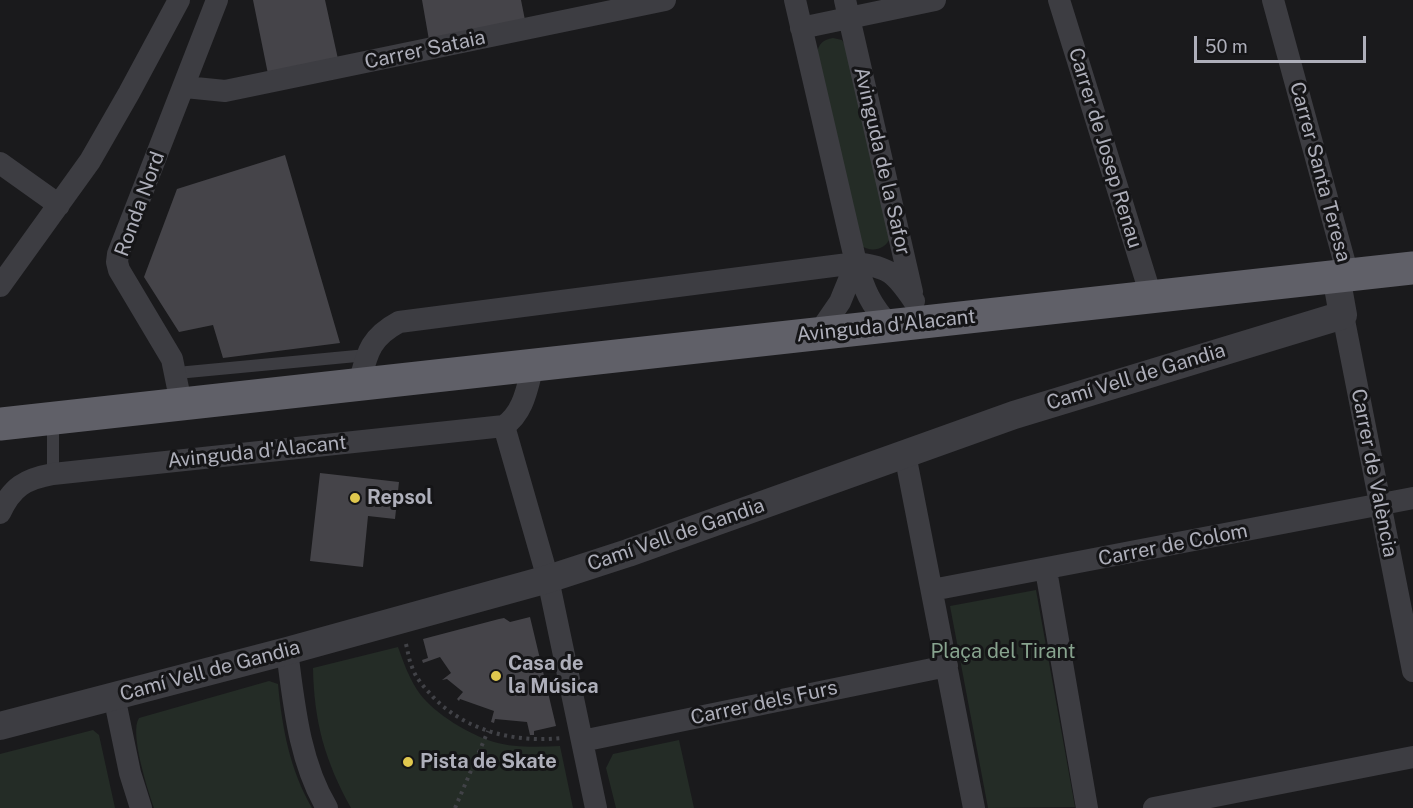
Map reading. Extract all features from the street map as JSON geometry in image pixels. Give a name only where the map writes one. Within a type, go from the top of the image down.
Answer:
[{"type":"highway","name":"Avinguda d'Alacant","points":[[0,424],[53,418],[179,388],[363,369],[533,366],[818,334],[907,316],[1151,296],[1413,268]]},
{"type":"street","points":[[0,286],[90,161],[179,0]]},
{"type":"street","name":"Ronda Nord","points":[[179,388],[172,359],[117,262],[118,254],[217,0]]},
{"type":"street","name":"Carrer Sataia","points":[[185,87],[225,91],[665,0]]},
{"type":"street","points":[[795,0],[856,263],[874,308],[907,316]]},
{"type":"street","points":[[801,28],[847,10],[935,0]]},
{"type":"street","name":"Carrer de Josep Renau","points":[[1059,0],[1151,296]]},
{"type":"street","name":"Carrer Santa Teresa","points":[[1273,0],[1342,275]]},
{"type":"street","name":"Avinguda de la Safor","points":[[847,10],[907,316]]},
{"type":"street","points":[[0,163],[59,205]]},
{"type":"street","points":[[818,334],[840,302],[856,263]]},
{"type":"street","name":"Avinguda d'Alacant","points":[[363,369],[383,330],[399,322],[856,263],[886,270],[899,279],[907,316]]},
{"type":"street","name":"Carrer de València","points":[[1342,275],[1343,315],[1413,671]]},
{"type":"street","name":"Camí Vell de Gandia","points":[[0,726],[288,651],[548,579],[1047,405],[1343,315]]},
{"type":"street","points":[[533,366],[518,411],[513,420],[504,426],[548,579],[596,808]]},
{"type":"street","name":"Avinguda d'Alacant","points":[[0,513],[14,490],[34,477],[504,426]]},
{"type":"street","points":[[905,454],[974,808]]},
{"type":"street","name":"Carrer de Colom","points":[[932,590],[1413,498]]},
{"type":"street","points":[[1046,570],[1087,808]]},
{"type":"street","points":[[288,651],[296,721],[321,797],[327,808]]},
{"type":"street","name":"Carrer dels Furs","points":[[581,737],[947,666]]},
{"type":"street","points":[[114,696],[130,773],[141,808]]},
{"type":"street","points":[[1154,808],[1413,757]]},
{"type":"lane","points":[[53,418],[53,474]]},
{"type":"path","points":[[399,621],[412,667],[422,686],[441,705],[463,721],[488,732],[511,737],[537,739],[581,737]]},
{"type":"path","points":[[455,808],[488,732]]},
{"type":"green space","points":[[833,38],[842,40],[847,48],[890,238],[885,245],[877,249],[869,249],[860,245],[817,53],[822,42]]},
{"type":"green space","name":"Plaça del Tirant","points":[[1036,590],[1075,807],[988,808],[950,606]]},
{"type":"green space","points":[[398,647],[410,677],[420,694],[454,723],[485,739],[502,744],[527,747],[560,746],[573,808],[351,808],[334,774],[323,741],[316,706],[313,668]]},
{"type":"green space","points":[[269,681],[278,684],[288,748],[304,794],[312,808],[154,808],[144,776],[136,736],[139,718]]},
{"type":"green space","points":[[93,730],[99,735],[115,808],[0,808],[0,754]]},
{"type":"green space","points":[[679,740],[694,808],[616,808],[606,768],[613,754]]},
{"type":"building","points":[[253,0],[325,0],[338,59],[268,74]]},
{"type":"building","points":[[422,0],[521,0],[525,20],[429,40]]},
{"type":"building","points":[[285,155],[340,343],[223,358],[213,325],[179,332],[144,277],[177,189]]},
{"type":"building","points":[[320,473],[399,482],[395,519],[368,516],[363,567],[310,561]]},
{"type":"building","name":"Casa de la Música","points":[[530,617],[556,726],[534,731],[534,735],[530,735],[527,722],[495,719],[494,723],[491,722],[494,711],[460,699],[459,701],[457,699],[463,692],[447,679],[442,680],[451,673],[440,657],[423,663],[422,660],[428,658],[423,639],[499,619],[504,618],[510,622]]},
{"type":"place","name":"Repsol","points":[[355,498]]},
{"type":"place","name":"Casa de la Música","points":[[496,676]]},
{"type":"place","name":"Pista de Skate","points":[[408,762]]}]
